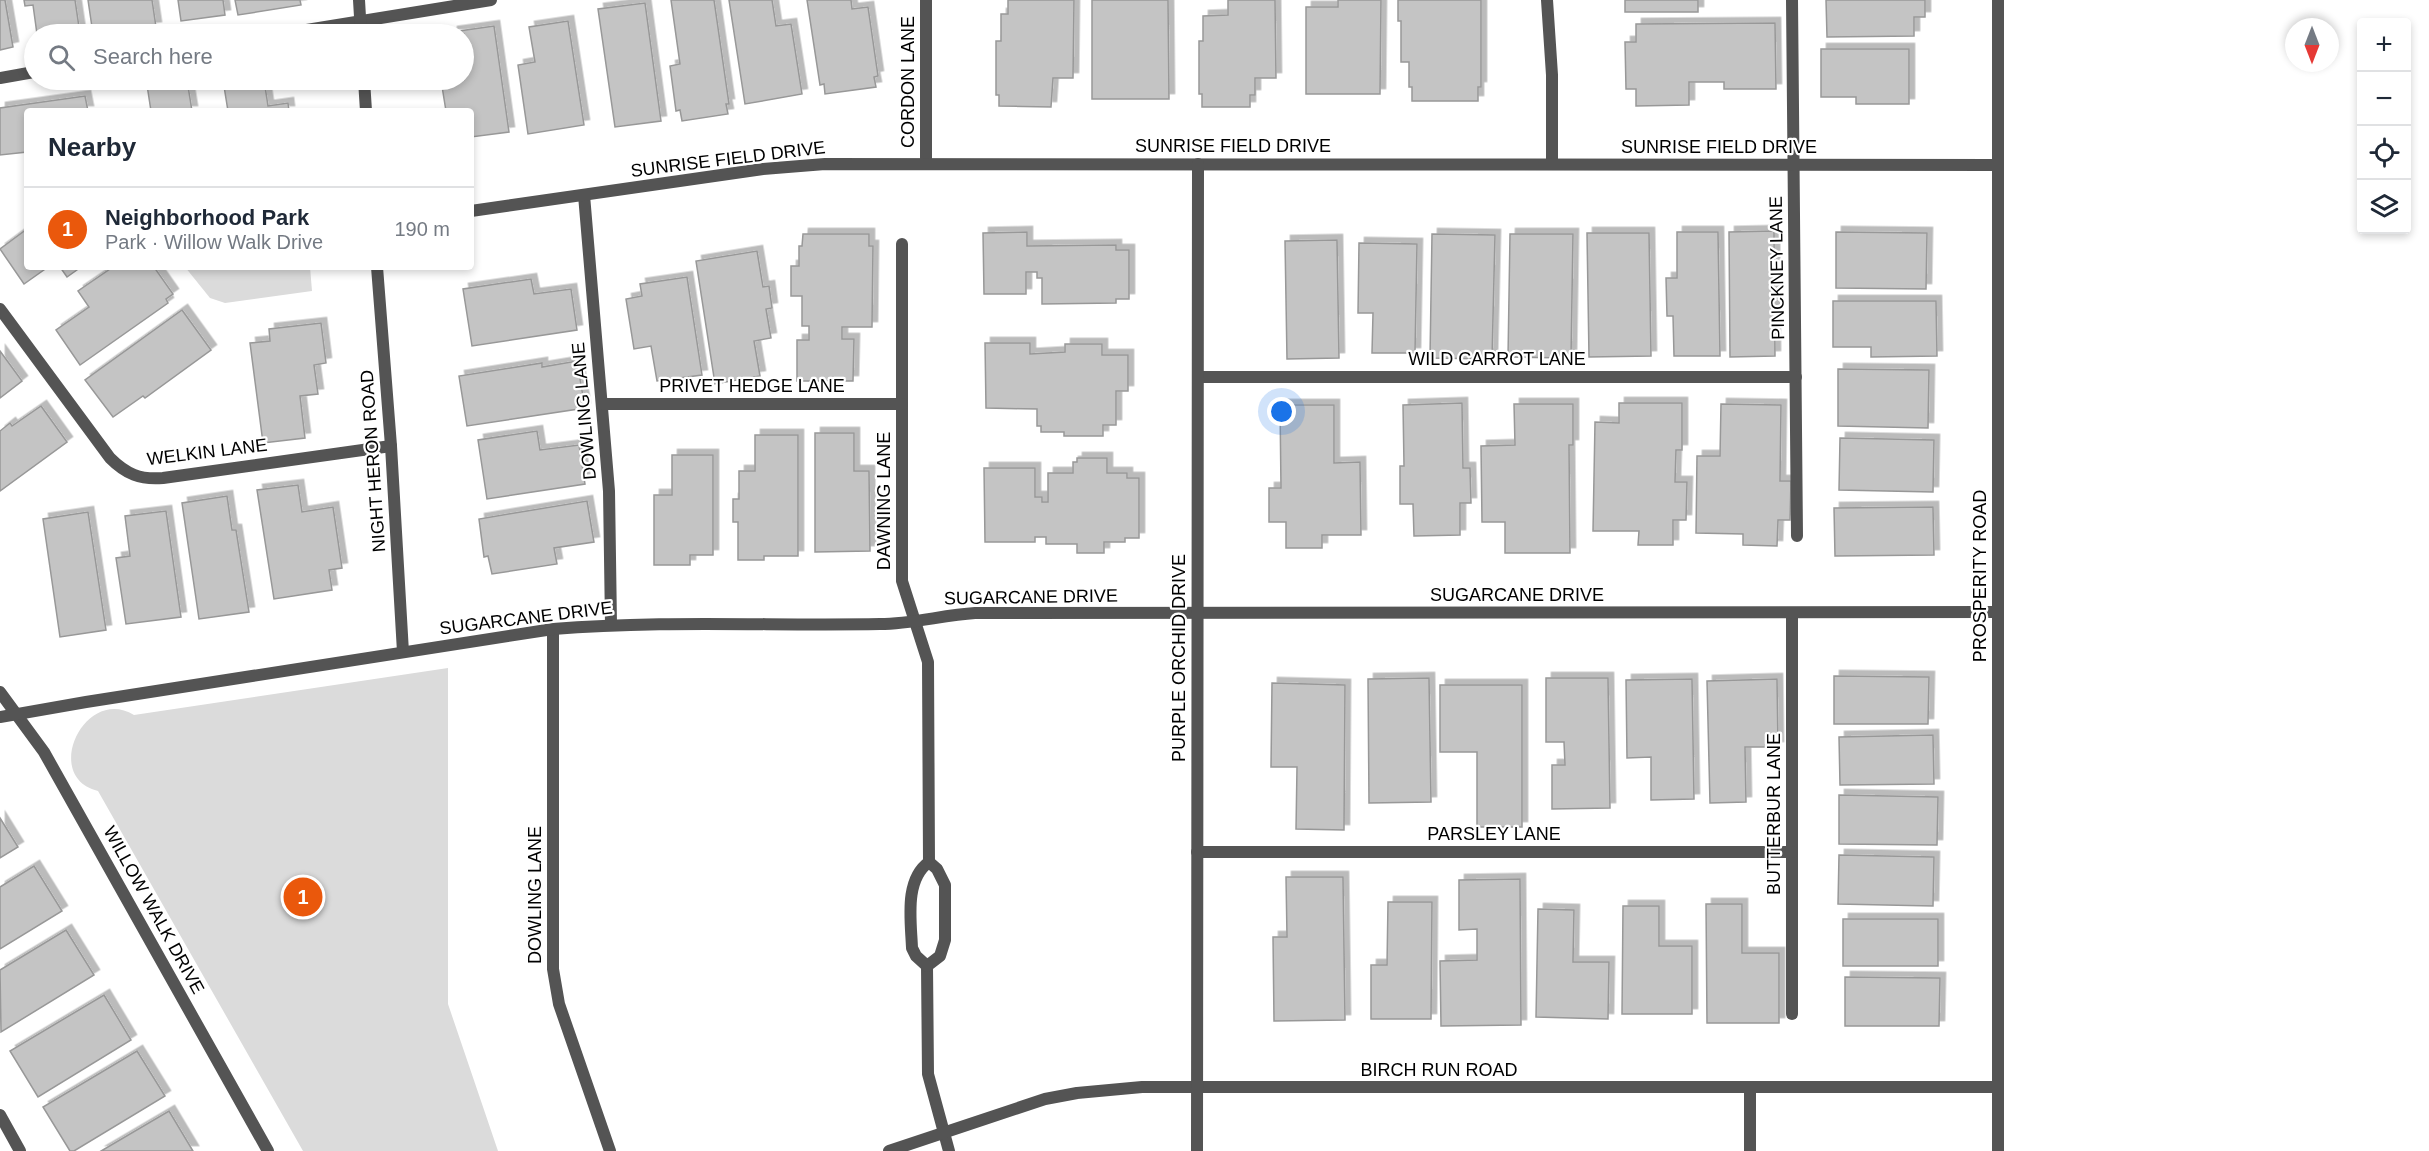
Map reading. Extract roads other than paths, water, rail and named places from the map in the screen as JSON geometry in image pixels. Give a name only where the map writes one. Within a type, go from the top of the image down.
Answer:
[{"type":"street","points":[[358,0],[360,24]]},
{"type":"street","points":[[342,24],[491,0]]},
{"type":"street","name":"CORDON LANE","points":[[926,0],[926,164]]},
{"type":"street","points":[[1547,0],[1552,75],[1552,164]]},
{"type":"street","name":"PINCKNEY LANE","points":[[1792,0],[1797,536]]},
{"type":"street","name":"PROSPERITY ROAD","points":[[1998,0],[1998,1151]]},
{"type":"street","points":[[0,78],[24,74]]},
{"type":"street","points":[[365,90],[366,108]]},
{"type":"street","name":"SUNRISE FIELD DRIVE","points":[[474,211],[794,166],[926,164],[1998,165]]},
{"type":"street","name":"PURPLE ORCHID DRIVE","points":[[1197,1151],[1198,164]]},
{"type":"street","name":"DOWLING LANE","points":[[584,195],[611,527],[611,624]]},
{"type":"street","name":"DAWNING LANE","points":[[902,244],[902,581],[928,662],[929,862]]},
{"type":"street","name":"NIGHT HERON ROAD","points":[[377,270],[391,446],[403,652]]},
{"type":"street","name":"WELKIN LANE","points":[[0,309],[110,458],[133,476],[147,479],[163,478],[391,446]]},
{"type":"street","name":"WILD CARROT LANE","points":[[1198,377],[1796,377]]},
{"type":"street","name":"PRIVET HEDGE LANE","points":[[602,404],[902,404]]},
{"type":"street","name":"SUGARCANE DRIVE","points":[[0,717],[553,629],[611,624],[883,624],[975,614],[1998,612]]},
{"type":"street","name":"BUTTERBUR LANE","points":[[1792,613],[1792,1014]]},
{"type":"street","name":"DOWLING LANE","points":[[553,629],[554,977],[559,1004],[610,1151]]},
{"type":"street","name":"WILLOW WALK DRIVE","points":[[0,692],[44,752],[268,1151]]},
{"type":"street","name":"PARSLEY LANE","points":[[1197,852],[1792,852]]},
{"type":"street","points":[[927,966],[940,956],[945,940],[945,885],[937,869],[929,862],[916,874],[912,892],[912,948],[916,956],[927,966],[928,1074],[950,1151]]},
{"type":"street","name":"BIRCH RUN ROAD","points":[[889,1151],[1046,1099],[1077,1093],[1142,1087],[1998,1087]]},
{"type":"street","points":[[1750,1088],[1750,1151]]},
{"type":"street","points":[[0,1115],[20,1151]]},
{"type":"place","name":"Neighborhood Park","points":[[303,897]]}]
